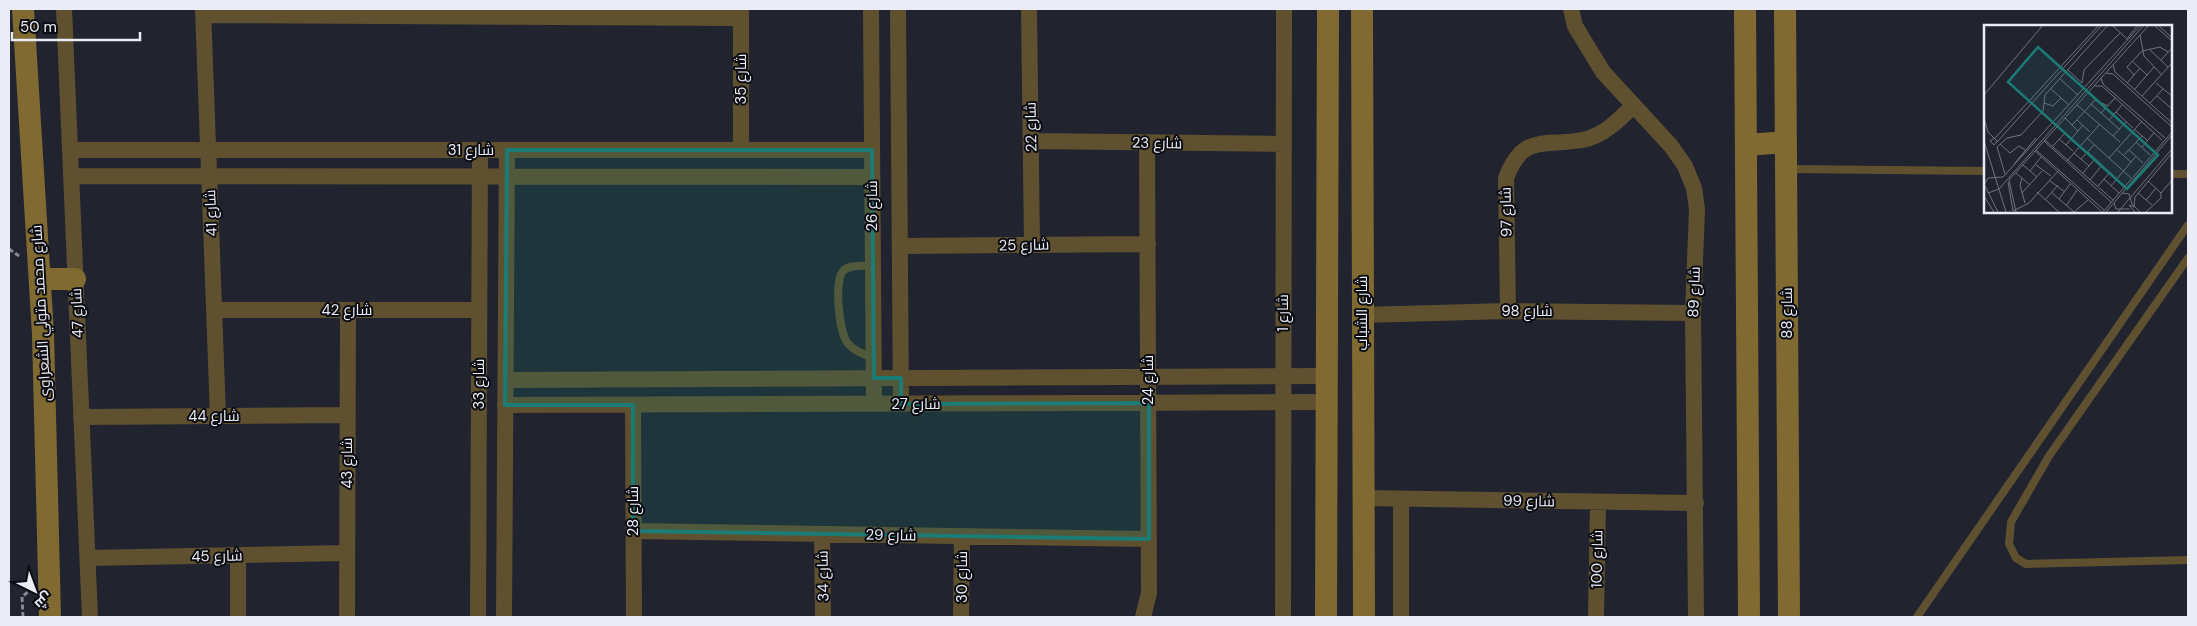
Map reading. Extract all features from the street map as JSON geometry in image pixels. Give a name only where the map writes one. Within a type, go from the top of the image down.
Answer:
[{"type":"street","name":"شارع محمد متولي الشعراوى","points":[[23,9],[40,279],[50,617]]},
{"type":"street","name":"شارع 47","points":[[64,9],[90,617]]},
{"type":"street","name":"شارع 26","points":[[871,9],[874,404]]},
{"type":"street","name":"شارع 26","points":[[898,9],[901,404]]},
{"type":"street","name":"شارع 22","points":[[1029,9],[1032,245]]},
{"type":"street","name":"شارع 1","points":[[1283,617],[1284,9]]},
{"type":"street","points":[[1326,617],[1328,9]]},
{"type":"street","name":"شارع الشباب","points":[[1362,9],[1362,498],[1364,617]]},
{"type":"street","name":"شارع 89","points":[[1571,9],[1575,26],[1603,72],[1671,146],[1685,166],[1694,188],[1697,209],[1693,313],[1696,617]]},
{"type":"street","points":[[1745,9],[1749,617]]},
{"type":"street","name":"شارع 88","points":[[1785,9],[1789,617]]},
{"type":"street","points":[[204,12],[742,14]]},
{"type":"street","name":"شارع 41","points":[[204,12],[218,416]]},
{"type":"street","name":"شارع 35","points":[[741,150],[742,14]]},
{"type":"street","name":"شارع 97","points":[[1508,311],[1506,178],[1512,163],[1522,152],[1536,144],[1583,140],[1602,132],[1618,121],[1633,106]]},
{"type":"street","name":"شارع 23","points":[[1031,142],[1284,144]]},
{"type":"street","points":[[1746,144],[1786,142]]},
{"type":"street","name":"شارع 24","points":[[1143,617],[1149,593],[1147,143]]},
{"type":"street","name":"شارع 31","points":[[70,150],[872,150]]},
{"type":"street","name":"شارع 33","points":[[478,617],[480,150]]},
{"type":"street","name":"شارع 33","points":[[504,617],[507,150]]},
{"type":"street","name":"شارع 31","points":[[71,176],[872,178]]},
{"type":"street","name":"شارع 25","points":[[900,246],[1148,244]]},
{"type":"street","points":[[40,279],[75,279]]},
{"type":"street","name":"شارع 42","points":[[214,310],[480,310]]},
{"type":"street","name":"شارع 43","points":[[347,617],[348,310]]},
{"type":"street","name":"شارع 98","points":[[1362,315],[1508,311],[1693,313]]},
{"type":"street","name":"شارع 27","points":[[506,380],[1327,376]]},
{"type":"street","name":"شارع 27","points":[[505,405],[1327,402]]},
{"type":"street","name":"شارع 28","points":[[633,405],[634,617]]},
{"type":"street","name":"شارع 44","points":[[82,417],[347,416]]},
{"type":"street","name":"شارع 99","points":[[1362,498],[1696,503]]},
{"type":"street","points":[[1401,499],[1402,617]]},
{"type":"street","name":"شارع 100","points":[[1596,617],[1598,502]]},
{"type":"street","name":"شارع 29","points":[[634,530],[1149,539]]},
{"type":"street","name":"شارع 34","points":[[822,534],[823,617]]},
{"type":"street","name":"شارع 30","points":[[961,617],[962,536]]},
{"type":"street","name":"شارع 45","points":[[88,558],[347,553]]},
{"type":"street","points":[[238,555],[238,617]]},
{"type":"lane","points":[[1786,169],[1984,171]]},
{"type":"lane","points":[[2172,174],[2188,174]]},
{"type":"lane","points":[[1917,617],[2188,225]]},
{"type":"lane","points":[[2188,258],[2050,456],[2011,522],[2009,544],[2016,558],[2026,564],[2188,560]]},
{"type":"lane","points":[[873,265],[848,267],[843,270],[839,280],[842,334],[856,350],[873,358]]},
{"type":"highlighted area","points":[[507,150],[872,150],[874,378],[901,378],[901,404],[1149,403],[1149,539],[633,531],[633,405],[505,405]]}]
